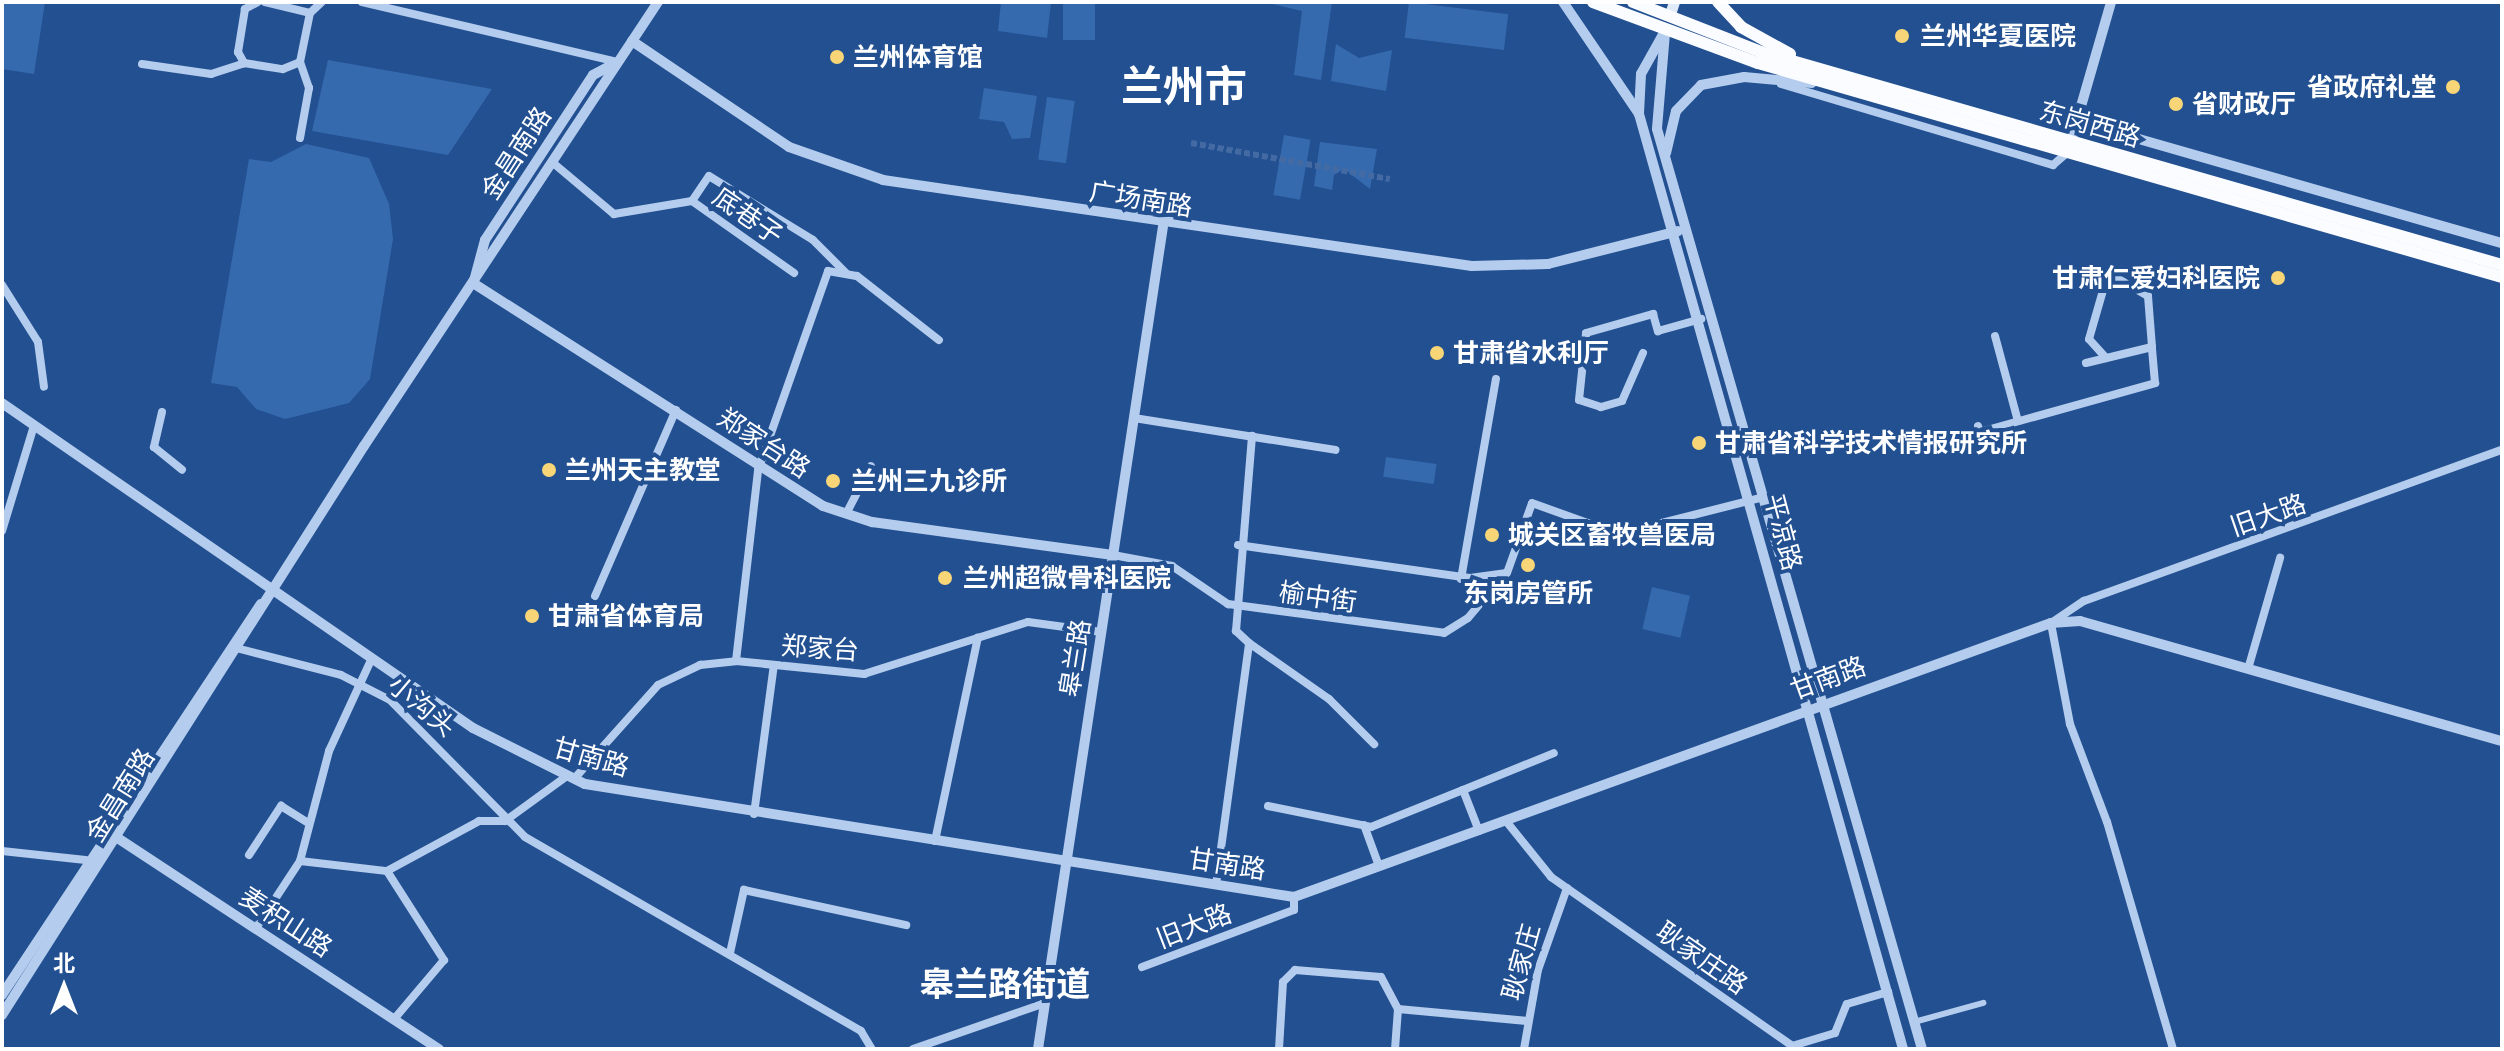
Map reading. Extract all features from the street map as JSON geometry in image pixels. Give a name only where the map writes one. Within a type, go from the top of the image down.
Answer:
[{"type":"main road","name":"东岗西路","points":[[1593,2],[1665,31],[2502,265]]},
{"type":"main road","name":"东岗西路","points":[[1633,2],[1672,8],[1832,79]]},
{"type":"main road","points":[[1718,2],[1753,35],[1832,79]]},
{"type":"main road","name":"平凉路","points":[[1665,31],[1672,8]]},
{"type":"main road","name":"东岗西路","points":[[2069,146],[2502,277]]},
{"type":"street","points":[[244,63],[238,52],[245,9],[258,2]]},
{"type":"street","points":[[265,2],[310,13]]},
{"type":"street","points":[[300,138],[309,88],[300,62],[310,13],[322,2]]},
{"type":"street","points":[[362,2],[617,62]]},
{"type":"street","name":"金昌南路","points":[[2,1015],[119,839],[240,649],[271,594],[658,2]]},
{"type":"street","points":[[1563,2],[1639,114]]},
{"type":"street","points":[[2069,146],[2111,2]]},
{"type":"street","name":"平凉路","points":[[1665,31],[1641,74],[1639,114],[1678,231],[1903,1049]]},
{"type":"street","name":"平凉路","points":[[1665,31],[1657,129],[1922,1049]]},
{"type":"street","name":"广场南路","points":[[632,41],[789,147],[840,168],[1163,226],[1514,266],[1579,258],[1678,231]]},
{"type":"street","points":[[142,64],[211,74],[244,63],[283,69],[300,62]]},
{"type":"street","name":"金昌南路","points":[[473,283],[485,240],[593,75],[617,62]]},
{"type":"street","name":"东岗西路","points":[[1765,79],[2053,165],[2069,146]]},
{"type":"street","points":[[1665,155],[1676,111],[1692,91],[1716,80],[1832,79]]},
{"type":"street","points":[[2076,121],[2502,243]]},
{"type":"street","name":"底巷子","points":[[552,162],[614,214],[692,201],[794,273]]},
{"type":"street","points":[[692,201],[709,176],[813,240],[847,273],[939,340]]},
{"type":"street","name":"皋兰路","points":[[1038,1049],[1163,226]]},
{"type":"street","points":[[736,661],[758,470],[828,271],[847,273]]},
{"type":"street","points":[[1978,426],[1980,432],[2155,383],[2148,296],[2108,273],[2089,339],[2106,358]]},
{"type":"street","name":"郑家台路","points":[[473,283],[676,410],[758,470],[846,514],[1113,555]]},
{"type":"street","points":[[2,285],[38,342],[44,387]]},
{"type":"street","points":[[1643,353],[1622,401],[1601,407],[1579,400],[1586,333],[1653,314],[1658,331],[1701,319]]},
{"type":"street","points":[[1995,336],[2018,421]]},
{"type":"street","points":[[2086,363],[2152,347]]},
{"type":"street","points":[[1461,579],[1496,379]]},
{"type":"street","name":"甘南路","points":[[2,403],[271,594],[473,728],[570,778],[754,814],[1294,897],[2051,623],[2080,621],[2502,741]]},
{"type":"street","points":[[595,596],[676,410]]},
{"type":"street","points":[[162,412],[154,447],[182,470]]},
{"type":"street","points":[[1134,418],[1335,450]]},
{"type":"street","points":[[2,531],[34,426]]},
{"type":"street","points":[[1252,436],[1238,545],[1239,606],[1236,631],[1329,699],[1374,744]]},
{"type":"street","name":"旧大路","points":[[2051,623],[2084,601],[2502,450]]},
{"type":"street","points":[[846,514],[871,466]]},
{"type":"street","name":"榆中街","points":[[1113,555],[1172,566],[1218,601],[1239,606],[1444,633],[1468,618],[1507,573],[1532,503],[1618,534],[1764,497]]},
{"type":"street","name":"榆中街","points":[[1238,545],[1461,579],[1507,573]]},
{"type":"street","points":[[2248,669],[2280,558]]},
{"type":"street","name":"金昌南路","points":[[2,995],[86,860],[109,831],[246,620],[271,594]]},
{"type":"street","name":"郑家台","points":[[505,821],[570,778],[658,685],[700,665],[736,661],[864,674],[1028,622],[1101,632]]},
{"type":"street","points":[[2051,623],[2070,724],[2107,822],[2173,1049]]},
{"type":"street","points":[[935,841],[978,637]]},
{"type":"street","points":[[1216,885],[1249,643]]},
{"type":"street","name":"小沟头","points":[[240,649],[359,682],[433,739],[505,821],[861,1031],[872,1049]]},
{"type":"street","points":[[256,928],[300,861],[308,823],[359,682],[371,660]]},
{"type":"street","points":[[754,814],[774,665]]},
{"type":"street","points":[[1268,806],[1364,825],[1554,753]]},
{"type":"street","points":[[1463,790],[1479,831]]},
{"type":"street","points":[[249,855],[281,806],[308,823]]},
{"type":"street","points":[[300,861],[387,871],[479,821],[505,821]]},
{"type":"street","name":"耿家庄路","points":[[1506,821],[1514,839],[1567,888],[1792,1046],[1835,1033],[1847,1004],[1888,992]]},
{"type":"street","points":[[1364,825],[1379,866]]},
{"type":"street","name":"麦积山路","points":[[109,831],[439,1049]]},
{"type":"street","points":[[2,851],[86,860]]},
{"type":"street","points":[[387,871],[441,945],[444,960],[395,1018]]},
{"type":"street","name":"耿家庄","points":[[1524,1049],[1527,1021],[1567,888]]},
{"type":"street","points":[[730,953],[744,890],[906,925]]},
{"type":"street","name":"旧大路","points":[[1142,967],[1294,910],[1294,897]]},
{"type":"street","points":[[1279,1049],[1283,982],[1295,970],[1381,977],[1398,1009],[1395,1049]]},
{"type":"street","points":[[913,1049],[1045,1003]]},
{"type":"street","points":[[1914,1022],[1983,1003]]},
{"type":"street","points":[[1398,1009],[1527,1021]]},
{"type":"shaded area","points":[[2,2],[45,2],[34,74],[2,69]]},
{"type":"shaded area","points":[[1001,2],[1051,2],[1047,38],[998,31]]},
{"type":"shaded area","points":[[1063,2],[1095,2],[1095,40],[1063,40]]},
{"type":"shaded area","points":[[1263,2],[1332,2],[1321,80],[1294,75],[1302,11]]},
{"type":"shaded area","points":[[1409,2],[1508,14],[1504,50],[1405,38]]},
{"type":"shaded area","points":[[1336,44],[1359,58],[1392,50],[1386,91],[1331,81]]},
{"type":"shaded area","points":[[328,60],[492,89],[448,155],[312,131]]},
{"type":"shaded area","points":[[984,88],[1037,96],[1030,138],[1012,139],[1004,122],[979,119]]},
{"type":"shaded area","points":[[1047,97],[1075,101],[1066,163],[1038,159]]},
{"type":"shaded area","points":[[1284,135],[1311,140],[1300,200],[1273,195]]},
{"type":"shaded area","points":[[1320,142],[1377,149],[1370,189],[1344,169],[1334,175],[1332,190],[1314,186]]},
{"type":"shaded area","points":[[306,144],[369,158],[389,204],[393,239],[370,379],[349,403],[285,419],[256,409],[237,387],[211,383],[249,159],[271,162]]},
{"type":"shaded area","points":[[1386,457],[1437,464],[1434,484],[1383,477]]},
{"type":"shaded area","points":[[1652,587],[1690,596],[1680,638],[1642,629]]},
{"type":"tunnel","points":[[1191,143],[1390,179]]},
{"type":"place","name":"兰州华夏医院","points":[[1902,36]]},
{"type":"place","name":"兰州体育馆","points":[[837,57]]},
{"type":"place","name":"省政府礼堂","points":[[2453,87]]},
{"type":"place","name":"省财政厅","points":[[2176,104]]},
{"type":"place","name":"甘肃仁爱妇科医院","points":[[2278,278]]},
{"type":"place","name":"甘肃省水利厅","points":[[1437,353]]},
{"type":"place","name":"甘肃省科学技术情报研究所","points":[[1699,443]]},
{"type":"place","name":"兰州天主教堂","points":[[549,470]]},
{"type":"place","name":"兰州三九诊所","points":[[833,481]]},
{"type":"place","name":"城关区畜牧兽医局","points":[[1492,535]]},
{"type":"place","name":"东岗房管所","points":[[1528,565]]},
{"type":"place","name":"兰州超微骨科医院","points":[[945,578]]},
{"type":"place","name":"甘肃省体育局","points":[[532,616]]},
{"type":"district","name":"兰州市","points":[[1184,85]]},
{"type":"district","name":"皋兰路街道","points":[[1005,983]]}]
